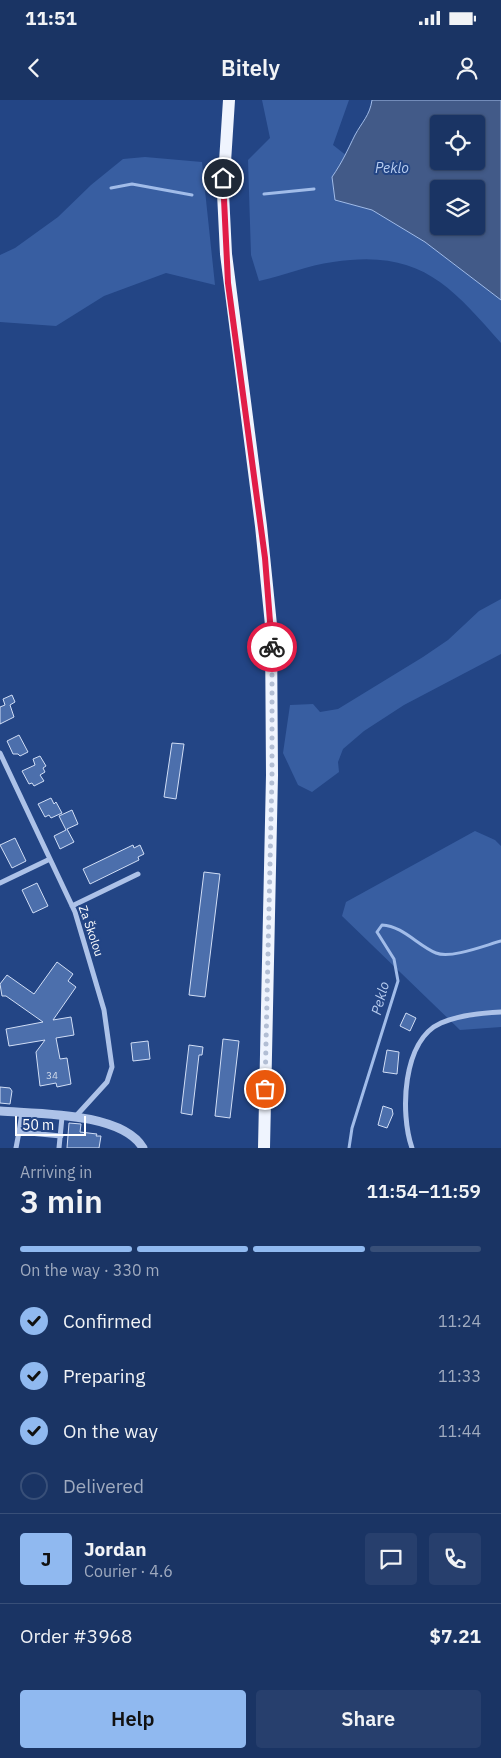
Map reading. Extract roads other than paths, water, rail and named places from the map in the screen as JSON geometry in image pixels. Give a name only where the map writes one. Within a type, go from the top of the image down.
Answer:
[{"type":"main road","points":[[229,100],[225,138],[223,193],[228,283],[267,573],[271,625],[272,775],[264,1148]]},
{"type":"street","name":"Za Školou","points":[[0,753],[72,906],[90,959],[104,1010],[112,1067],[107,1082],[76,1117]]},
{"type":"street","points":[[0,883],[50,859]]},
{"type":"street","points":[[72,906],[138,874]]},
{"type":"street","points":[[412,1148],[407,1132],[407,1080],[415,1051],[425,1036],[441,1023],[470,1015],[501,1012]]},
{"type":"street","points":[[0,1111],[76,1117],[109,1124],[125,1131],[139,1142],[143,1148]]},
{"type":"street","points":[[16,1148],[22,1112]]},
{"type":"street","points":[[59,1148],[62,1117]]},
{"type":"street","points":[[19,1132],[61,1136]]},
{"type":"water","name":"Peklo","points":[[372,100],[501,100],[501,300],[425,242],[372,210],[335,200],[332,177],[368,114]]},
{"type":"waterway","points":[[111,188],[132,184],[192,195]]},
{"type":"waterway","points":[[264,194],[314,189]]},
{"type":"waterway","name":"Peklo","points":[[349,1148],[352,1128],[398,981],[394,959],[377,932],[382,925],[397,929],[429,950],[442,954],[459,953],[501,941]]}]
